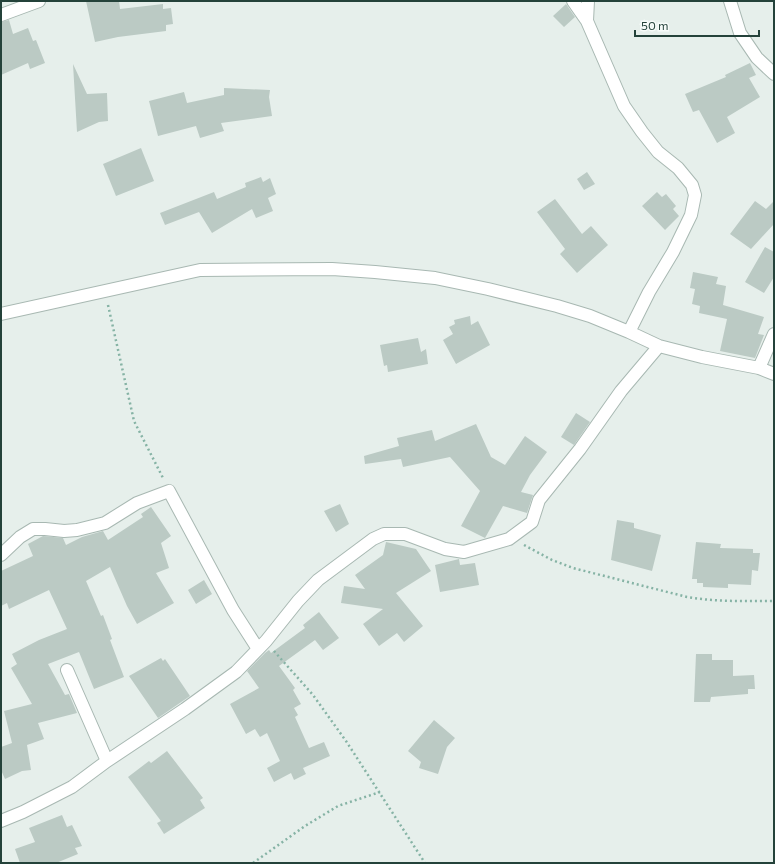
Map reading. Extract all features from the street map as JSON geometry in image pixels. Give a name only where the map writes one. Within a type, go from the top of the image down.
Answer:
[{"type":"street","points":[[1,15],[39,1]]},
{"type":"street","points":[[573,1],[587,21],[624,106],[658,152],[678,168],[692,185],[695,195],[691,215],[673,252],[629,332]]},
{"type":"street","points":[[587,21],[588,1]]},
{"type":"street","points":[[730,1],[740,32],[757,58],[774,74]]},
{"type":"street","points":[[1,314],[200,270],[332,269],[435,278],[488,289],[557,306],[590,316],[659,346],[702,357],[760,368],[774,374]]},
{"type":"street","points":[[760,368],[774,334]]},
{"type":"street","points":[[1,821],[23,812],[72,787],[236,672],[262,645],[298,601],[318,580],[360,547],[384,534],[405,534],[445,549],[464,552],[509,539],[532,522],[539,500],[580,449],[620,391],[659,346]]},
{"type":"street","points":[[1,555],[20,537],[33,530],[45,528],[64,531],[77,530],[105,523],[136,503],[169,491],[233,610],[262,645]]},
{"type":"street","points":[[67,670],[107,761]]},
{"type":"path","points":[[105,290],[134,420],[169,491]]},
{"type":"path","points":[[509,539],[552,560],[573,568],[687,597],[714,601],[774,602]]},
{"type":"path","points":[[262,645],[313,694],[380,792],[425,863]]},
{"type":"path","points":[[253,863],[305,826],[338,806],[380,792]]},
{"type":"building","points":[[86,1],[119,1],[120,9],[163,4],[163,9],[171,8],[173,24],[166,25],[166,31],[118,37],[95,42]]},
{"type":"building","points":[[566,4],[575,17],[564,27],[553,16]]},
{"type":"building","points":[[9,20],[13,34],[28,28],[33,41],[36,40],[45,63],[30,69],[28,63],[1,75],[1,22]]},
{"type":"building","points":[[750,63],[756,75],[749,78],[760,97],[727,117],[735,133],[717,143],[699,110],[693,112],[685,94],[726,77],[725,75]]},
{"type":"building","points":[[73,64],[87,94],[107,93],[108,121],[99,122],[77,132]]},
{"type":"building","points":[[224,88],[270,90],[269,97],[272,116],[221,123],[224,131],[200,138],[196,126],[158,136],[149,101],[184,92],[187,103],[224,95]]},
{"type":"building","points":[[141,148],[154,181],[116,196],[103,164]]},
{"type":"building","points":[[587,172],[595,184],[584,190],[577,179]]},
{"type":"building","points":[[261,177],[263,182],[270,178],[276,194],[268,198],[273,211],[256,218],[252,209],[212,233],[199,212],[165,225],[160,213],[214,192],[217,199],[246,187],[245,183]]},
{"type":"building","points":[[657,192],[662,197],[666,194],[676,206],[673,209],[679,216],[665,230],[642,206]]},
{"type":"building","points":[[555,199],[582,234],[591,226],[608,245],[577,273],[560,254],[565,249],[537,212]]},
{"type":"building","points":[[755,201],[766,209],[774,201],[774,224],[751,249],[730,234]]},
{"type":"building","points":[[765,247],[774,252],[774,277],[764,293],[745,282]]},
{"type":"building","points":[[693,272],[718,277],[716,284],[726,286],[723,305],[764,317],[758,334],[764,335],[755,358],[720,351],[727,319],[699,313],[700,306],[692,304],[695,289],[690,288]]},
{"type":"building","points":[[470,316],[471,325],[478,321],[490,345],[456,364],[443,340],[453,334],[449,327],[455,324],[454,320]]},
{"type":"building","points":[[418,338],[421,352],[426,349],[428,364],[388,372],[387,365],[384,366],[380,345]]},
{"type":"building","points":[[576,413],[590,422],[574,445],[561,437]]},
{"type":"building","points":[[476,424],[491,457],[505,465],[525,436],[547,452],[530,475],[521,492],[533,495],[527,513],[503,506],[485,538],[461,526],[480,491],[450,457],[403,467],[401,459],[365,464],[364,456],[399,446],[397,438],[432,430],[435,441]]},
{"type":"building","points":[[340,504],[349,524],[336,532],[324,511]]},
{"type":"building","points":[[151,507],[171,536],[161,543],[169,568],[156,573],[174,603],[137,624],[127,606],[110,567],[86,581],[101,616],[103,615],[112,639],[110,640],[124,677],[94,689],[79,652],[48,664],[65,695],[69,694],[77,713],[38,723],[44,739],[27,745],[31,770],[22,771],[5,779],[1,770],[1,747],[12,743],[4,711],[32,704],[11,668],[17,664],[12,654],[39,640],[67,629],[49,590],[9,609],[7,603],[1,606],[1,571],[33,556],[28,544],[43,536],[63,538],[66,545],[82,537],[103,531],[108,540],[143,517],[141,514]]},
{"type":"building","points":[[617,520],[634,523],[634,528],[661,535],[652,571],[611,560]]},
{"type":"building","points":[[386,542],[416,549],[431,571],[396,593],[423,626],[404,642],[397,633],[379,646],[363,624],[383,609],[341,603],[344,586],[365,589],[355,575],[383,555]]},
{"type":"building","points":[[696,542],[721,544],[720,548],[753,549],[753,553],[760,553],[758,571],[752,570],[751,585],[728,584],[728,588],[703,587],[703,583],[697,583],[697,579],[692,579]]},
{"type":"building","points":[[459,559],[460,565],[475,563],[479,585],[440,592],[435,565]]},
{"type":"building","points":[[204,580],[212,594],[196,604],[188,590]]},
{"type":"building","points":[[319,612],[339,638],[323,650],[315,640],[279,666],[295,688],[293,690],[301,704],[294,708],[298,715],[295,717],[309,748],[324,742],[330,756],[303,768],[306,774],[294,780],[291,773],[274,782],[267,768],[280,761],[267,733],[260,737],[255,729],[246,734],[230,704],[259,688],[247,671],[269,650],[271,653],[305,628],[303,625]]},
{"type":"building","points":[[696,654],[712,654],[712,660],[733,660],[733,676],[754,675],[755,689],[748,689],[748,694],[711,697],[710,702],[694,702]]},
{"type":"building","points":[[161,658],[163,661],[165,659],[190,696],[158,718],[129,676]]},
{"type":"building","points":[[434,720],[455,738],[447,747],[438,774],[419,768],[421,762],[408,751]]},
{"type":"building","points":[[167,751],[203,798],[200,800],[205,808],[164,834],[157,823],[161,821],[128,777],[149,761],[151,763]]},
{"type":"building","points":[[62,815],[67,827],[72,825],[82,846],[75,848],[78,854],[56,863],[20,863],[15,849],[35,842],[29,828]]}]
